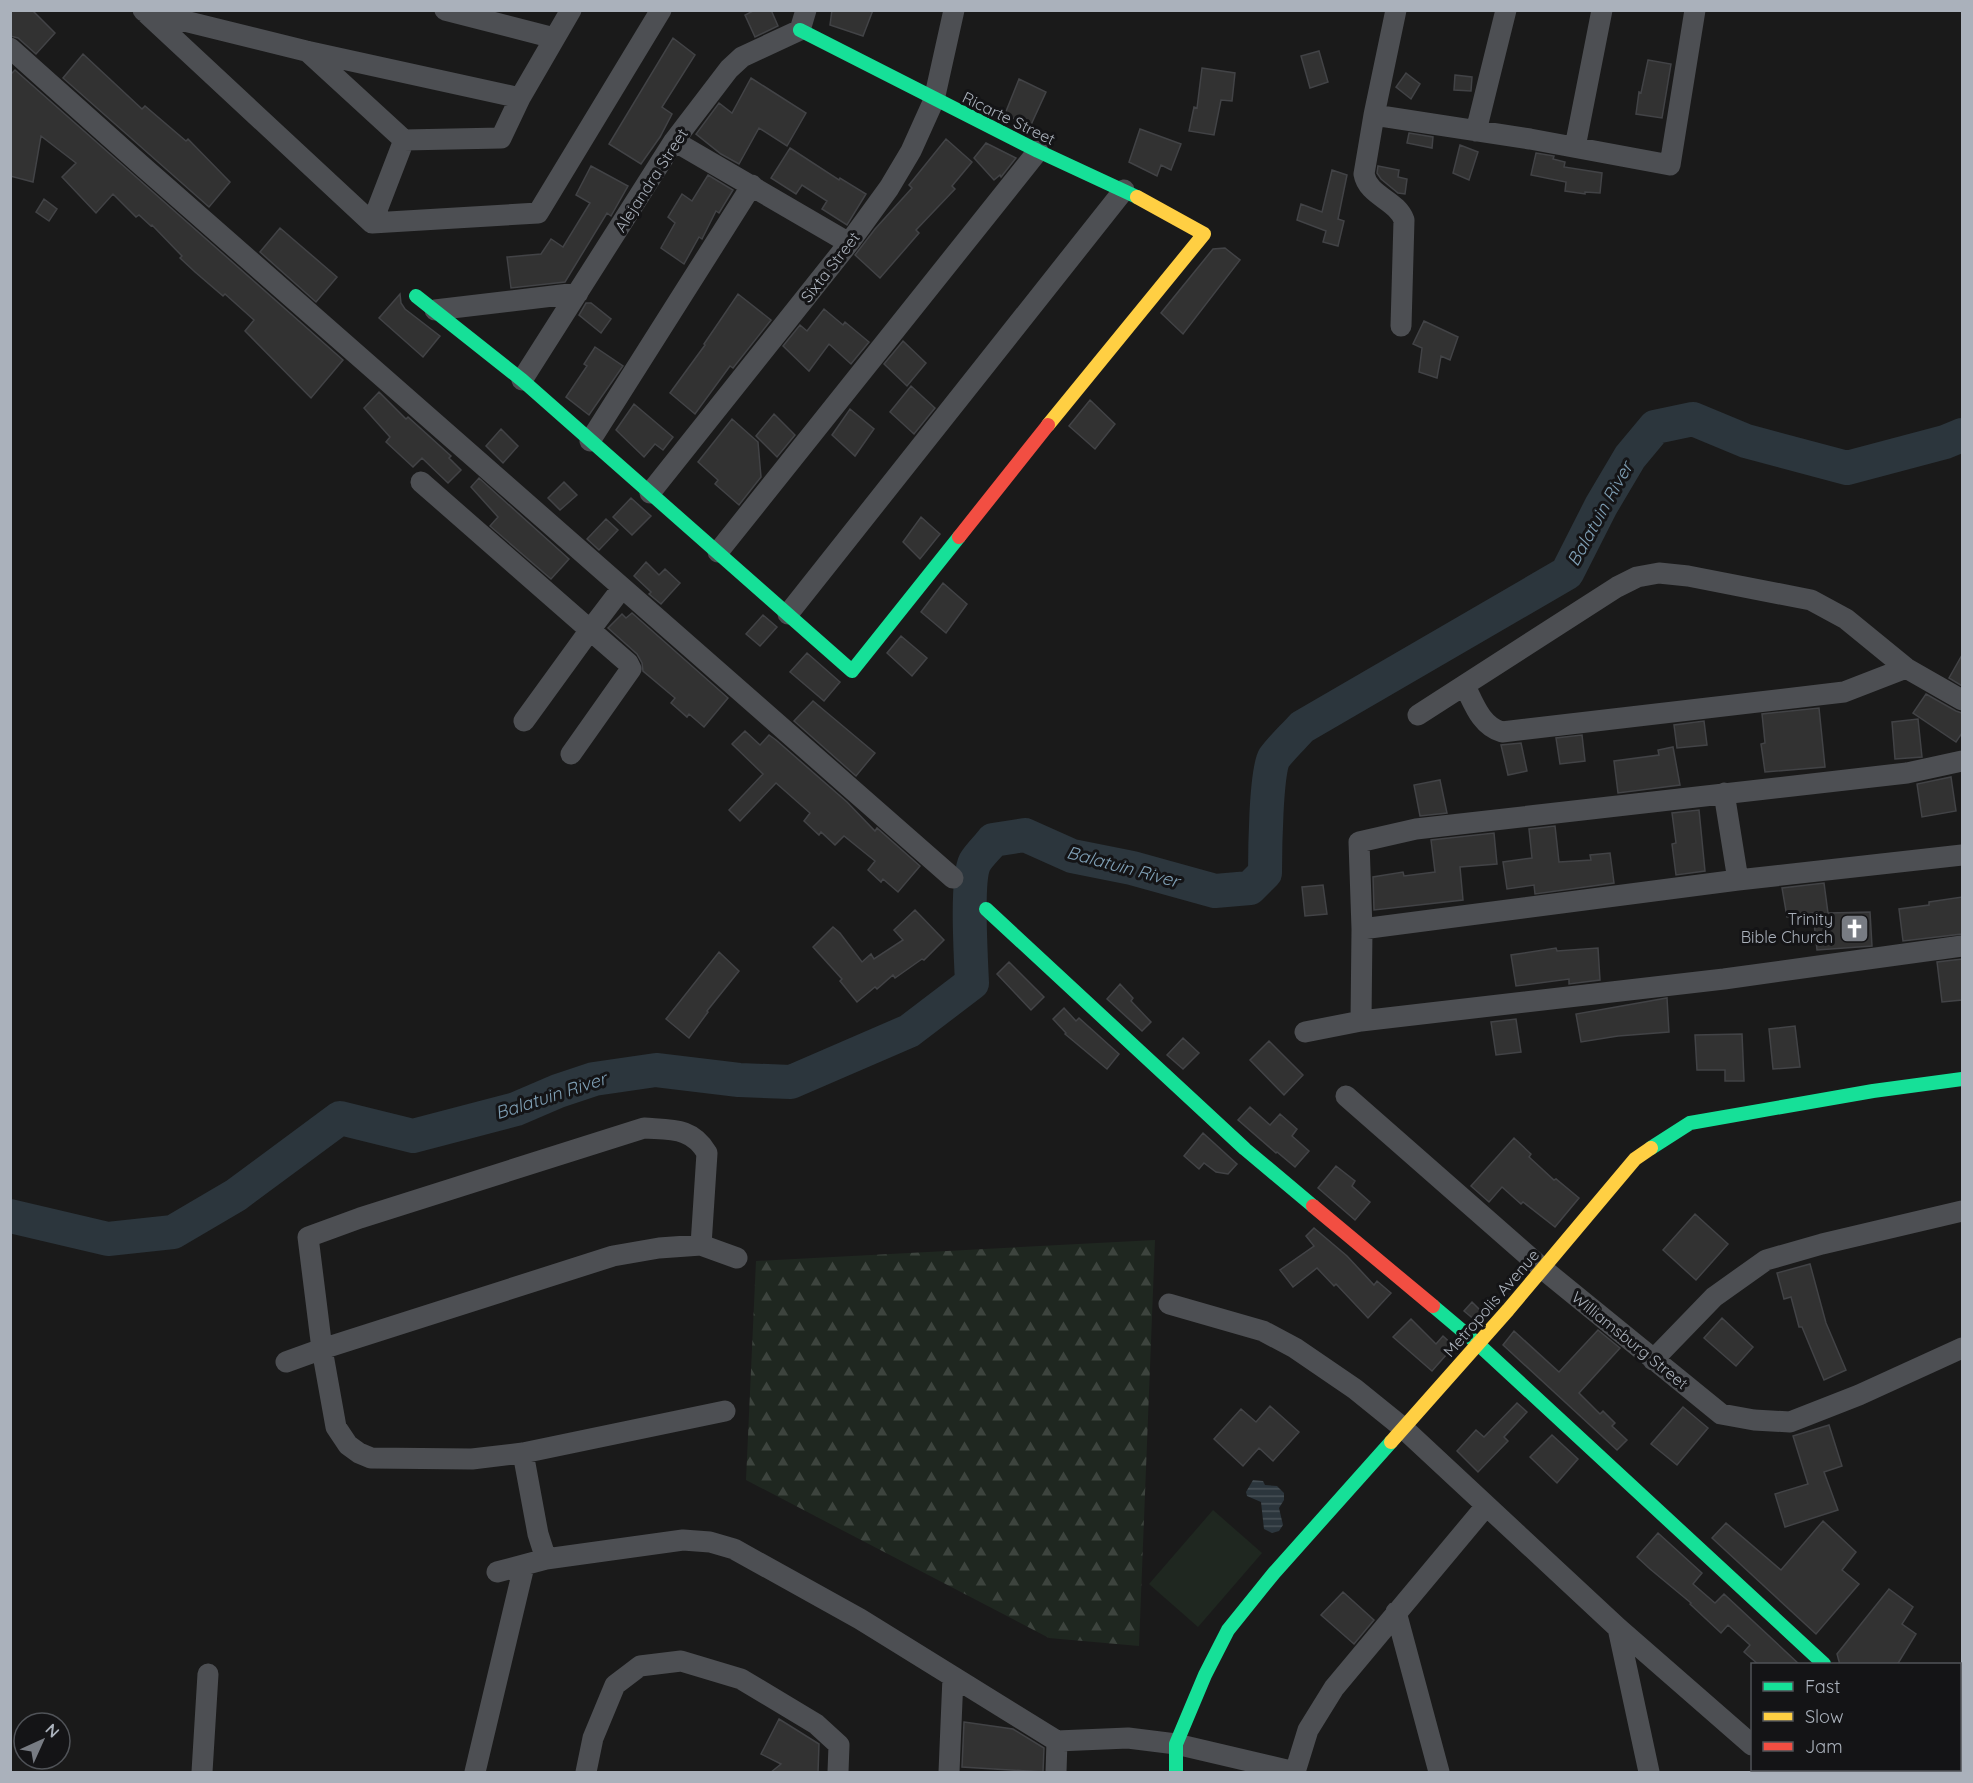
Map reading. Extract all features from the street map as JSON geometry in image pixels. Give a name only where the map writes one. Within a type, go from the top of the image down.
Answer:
[{"type":"street","points":[[143,10],[306,51],[520,98]]},
{"type":"street","points":[[143,10],[372,224],[538,213],[661,10]]},
{"type":"street","points":[[445,10],[554,38]]},
{"type":"street","points":[[306,51],[404,140],[501,138],[520,98],[571,10]]},
{"type":"street","name":"Sixta Street","points":[[650,493],[849,243],[895,179],[911,151],[934,100],[954,10]]},
{"type":"street","points":[[1396,10],[1364,174],[1370,187],[1399,212],[1404,220],[1401,326]]},
{"type":"street","points":[[1476,131],[1506,10]]},
{"type":"street","points":[[1575,147],[1602,10]]},
{"type":"street","points":[[1374,115],[1575,147],[1670,165],[1695,10]]},
{"type":"street","name":"Ricarte Street","points":[[788,614],[852,671],[1204,234],[1124,190],[1038,152],[934,100],[803,20]]},
{"type":"street","name":"Alejandra Street","points":[[522,380],[674,141],[729,69],[742,57],[803,20]]},
{"type":"street","points":[[13,55],[953,878]]},
{"type":"street","points":[[372,224],[404,140]]},
{"type":"street","points":[[674,141],[849,243]]},
{"type":"street","points":[[718,552],[1038,152]]},
{"type":"street","points":[[590,441],[752,185]]},
{"type":"street","points":[[416,296],[522,380],[788,614],[1124,190]]},
{"type":"street","points":[[435,310],[578,293]]},
{"type":"street","points":[[421,482],[628,663],[631,669],[571,754]]},
{"type":"street","points":[[1418,715],[1617,587],[1638,577],[1659,573],[1688,576],[1811,600],[1846,619],[1906,668],[1962,700]]},
{"type":"street","points":[[524,721],[622,588]]},
{"type":"street","points":[[1465,686],[1482,719],[1488,726],[1502,732],[1844,692],[1906,668]]},
{"type":"street","points":[[1361,1021],[1362,929],[1359,842],[1416,829],[1907,773],[1962,761]]},
{"type":"street","points":[[1724,793],[1738,880]]},
{"type":"street","points":[[1362,929],[1738,880],[1962,855]]},
{"type":"street","points":[[986,909],[1245,1149],[1478,1344],[1822,1663]]},
{"type":"street","points":[[1305,1032],[1361,1021],[1712,981],[1962,946]]},
{"type":"street","name":"Metropolis Avenue","points":[[1176,1744],[1205,1675],[1228,1630],[1274,1573],[1478,1344],[1635,1159],[1690,1123],[1873,1091],[1962,1079]]},
{"type":"street","name":"Williamsburg Street","points":[[1346,1096],[1543,1269],[1721,1414],[1754,1420],[1790,1422],[1859,1395],[1962,1348]]},
{"type":"street","points":[[701,1245],[707,1153],[700,1142],[691,1135],[674,1130],[644,1128],[360,1218],[308,1237],[322,1349],[336,1427],[348,1445],[359,1453],[371,1458],[472,1459],[524,1452],[725,1411]]},
{"type":"street","points":[[1653,1360],[1714,1297],[1766,1260],[1822,1244],[1962,1211]]},
{"type":"street","points":[[286,1362],[613,1256],[659,1248],[701,1245],[737,1258]]},
{"type":"street","points":[[1169,1304],[1263,1331],[1284,1342],[1355,1389],[1402,1427],[1618,1628],[1751,1744]]},
{"type":"street","points":[[524,1452],[538,1534],[546,1559]]},
{"type":"street","points":[[497,1572],[546,1559],[683,1540],[710,1542],[744,1554],[860,1619],[1057,1741],[1128,1738],[1176,1744],[1295,1772],[1308,1730],[1334,1688],[1486,1506]]},
{"type":"street","points":[[475,1773],[524,1566]]},
{"type":"street","points":[[1396,1612],[1439,1773]]},
{"type":"street","points":[[1618,1628],[1649,1773]]},
{"type":"street","points":[[586,1773],[594,1738],[615,1686],[640,1665],[681,1661],[741,1679],[816,1724],[839,1745],[838,1773]]},
{"type":"street","points":[[202,1773],[208,1674]]},
{"type":"street","points":[[949,1773],[953,1677]]},
{"type":"street","points":[[1056,1773],[1057,1741]]},
{"type":"street","points":[[1176,1744],[1176,1773]]},
{"type":"green space","points":[[1155,1240],[1139,1646],[1049,1638],[746,1480],[756,1261]]},
{"type":"green space","points":[[1213,1510],[1262,1553],[1198,1627],[1149,1584]]},
{"type":"shaded area","points":[[1253,1480],[1263,1481],[1265,1485],[1277,1486],[1284,1493],[1284,1500],[1279,1508],[1283,1525],[1279,1531],[1272,1533],[1264,1529],[1261,1502],[1247,1496],[1246,1492]]},
{"type":"building","points":[[10,10],[32,10],[55,33],[36,54],[18,38],[10,36]]},
{"type":"building","points":[[755,10],[771,10],[778,26],[755,37],[745,15]]},
{"type":"building","points":[[832,10],[873,10],[863,36],[830,25]]},
{"type":"building","points":[[673,38],[695,55],[662,107],[672,114],[660,137],[641,164],[609,144]]},
{"type":"building","points":[[1319,51],[1328,82],[1310,88],[1301,56]]},
{"type":"building","points":[[83,54],[142,109],[145,106],[186,141],[188,139],[230,182],[209,207],[63,78]]},
{"type":"building","points":[[1648,60],[1671,64],[1662,118],[1636,114],[1639,92],[1641,93]]},
{"type":"building","points":[[1202,68],[1235,73],[1232,101],[1221,100],[1214,135],[1189,131],[1194,107],[1197,108]]},
{"type":"building","points":[[15,70],[343,360],[311,398],[245,331],[254,320],[225,294],[223,296],[195,272],[152,225],[139,215],[136,217],[113,194],[96,213],[62,177],[76,163],[41,136],[33,182],[10,176],[10,75]]},
{"type":"building","points":[[1406,73],[1420,84],[1411,99],[1396,87]]},
{"type":"building","points":[[1455,75],[1472,77],[1471,91],[1454,90]]},
{"type":"building","points":[[751,78],[806,113],[787,146],[759,128],[739,164],[721,154],[696,134],[719,103],[732,113]]},
{"type":"building","points":[[1019,79],[1046,92],[1030,127],[1005,114]]},
{"type":"building","points":[[1140,129],[1181,144],[1171,170],[1161,165],[1157,176],[1129,162]]},
{"type":"building","points":[[1409,133],[1433,137],[1432,148],[1407,143]]},
{"type":"building","points":[[946,139],[972,162],[952,186],[955,189],[916,230],[919,233],[880,278],[855,255],[912,188],[909,185]]},
{"type":"building","points":[[986,143],[1016,158],[1001,177],[1000,175],[994,180],[974,158]]},
{"type":"building","points":[[1460,145],[1478,152],[1469,180],[1453,173]]},
{"type":"building","points":[[790,148],[839,180],[840,178],[866,194],[847,225],[822,209],[827,201],[802,185],[796,194],[771,178]]},
{"type":"building","points":[[1536,153],[1554,156],[1553,159],[1565,162],[1564,167],[1602,173],[1600,193],[1585,192],[1585,194],[1565,191],[1566,182],[1531,175]]},
{"type":"building","points":[[591,166],[628,186],[611,216],[607,213],[565,282],[511,288],[507,257],[541,254],[551,239],[563,247],[590,203],[576,195]]},
{"type":"building","points":[[1378,166],[1399,170],[1398,177],[1407,179],[1405,194],[1398,193],[1381,179],[1377,173]]},
{"type":"building","points":[[1332,170],[1347,175],[1338,219],[1344,221],[1338,246],[1323,242],[1326,231],[1297,220],[1301,204],[1322,212]]},
{"type":"building","points":[[708,175],[733,190],[719,213],[716,211],[702,239],[699,237],[684,264],[661,248],[675,223],[668,217],[682,194],[692,201]]},
{"type":"building","points":[[44,199],[57,209],[49,221],[36,212]]},
{"type":"building","points":[[280,228],[337,277],[316,302],[260,252]]},
{"type":"building","points":[[1225,248],[1240,260],[1183,334],[1161,313],[1213,249]]},
{"type":"building","points":[[400,294],[401,303],[405,309],[440,336],[423,357],[379,318]]},
{"type":"building","points":[[738,294],[771,320],[733,368],[730,366],[695,414],[670,393]]},
{"type":"building","points":[[586,303],[591,303],[611,319],[601,333],[579,315]]},
{"type":"building","points":[[824,309],[843,325],[845,322],[869,342],[851,364],[829,344],[809,371],[783,346],[800,325],[807,331]]},
{"type":"building","points":[[1424,321],[1458,337],[1450,360],[1441,356],[1437,378],[1419,372],[1422,348],[1413,344]]},
{"type":"building","points":[[903,341],[926,363],[907,386],[884,364]]},
{"type":"building","points":[[595,347],[623,366],[589,415],[566,397],[587,366],[584,364]]},
{"type":"building","points":[[911,386],[935,408],[914,434],[890,412]]},
{"type":"building","points":[[379,392],[406,419],[408,417],[451,456],[449,458],[461,470],[448,483],[422,458],[413,467],[386,442],[390,437],[364,408]]},
{"type":"building","points":[[1090,400],[1115,424],[1095,449],[1069,426]]},
{"type":"building","points":[[634,404],[673,437],[663,450],[655,444],[644,457],[616,430]]},
{"type":"building","points":[[850,409],[874,429],[855,456],[832,435]]},
{"type":"building","points":[[774,414],[795,435],[777,457],[756,436]]},
{"type":"building","points":[[732,419],[758,442],[761,477],[739,505],[715,484],[718,480],[698,462]]},
{"type":"building","points":[[501,429],[518,446],[503,463],[486,446]]},
{"type":"building","points":[[479,478],[569,559],[551,579],[490,526],[498,517],[471,487]]},
{"type":"building","points":[[564,482],[577,495],[560,510],[548,498]]},
{"type":"building","points":[[631,498],[651,516],[632,535],[613,517]]},
{"type":"building","points":[[921,517],[940,534],[920,559],[903,542]]},
{"type":"building","points":[[606,519],[618,530],[599,550],[587,539]]},
{"type":"building","points":[[646,562],[659,575],[665,569],[680,583],[661,604],[634,576]]},
{"type":"building","points":[[943,583],[967,604],[946,633],[921,612]]},
{"type":"building","points":[[632,613],[728,698],[704,727],[689,714],[687,717],[671,703],[675,698],[643,671],[637,654],[608,628],[622,614],[626,618]]},
{"type":"building","points":[[763,615],[777,627],[760,646],[746,634]]},
{"type":"building","points":[[901,636],[927,658],[912,676],[887,653]]},
{"type":"building","points":[[807,653],[840,682],[824,701],[790,672]]},
{"type":"building","points":[[1962,655],[1962,686],[1949,678]]},
{"type":"building","points":[[1926,694],[1962,713],[1962,733],[1956,742],[1913,713]]},
{"type":"building","points":[[813,701],[875,753],[856,776],[794,721]]},
{"type":"building","points":[[1819,708],[1825,767],[1765,772],[1761,744],[1765,743],[1762,714]]},
{"type":"building","points":[[1918,719],[1922,757],[1895,759],[1892,722]]},
{"type":"building","points":[[1704,721],[1707,745],[1677,748],[1674,725]]},
{"type":"building","points":[[745,731],[760,745],[769,735],[776,740],[847,802],[875,831],[877,828],[920,866],[898,892],[883,879],[881,882],[868,870],[875,861],[844,836],[835,845],[821,832],[819,835],[804,821],[810,813],[776,783],[740,821],[729,810],[763,774],[732,744]]},
{"type":"building","points":[[1582,735],[1585,761],[1560,764],[1556,738]]},
{"type":"building","points":[[1521,743],[1527,771],[1508,775],[1501,745]]},
{"type":"building","points":[[1673,747],[1680,785],[1618,793],[1614,761],[1659,755],[1658,750]]},
{"type":"building","points":[[1951,777],[1956,811],[1922,817],[1917,784]]},
{"type":"building","points":[[1440,780],[1447,813],[1420,816],[1414,785]]},
{"type":"building","points":[[1699,810],[1705,871],[1676,875],[1672,844],[1676,843],[1672,813]]},
{"type":"building","points":[[1555,826],[1559,862],[1591,860],[1590,855],[1610,853],[1614,883],[1535,894],[1534,885],[1507,889],[1503,862],[1532,858],[1529,829]]},
{"type":"building","points":[[1494,833],[1497,864],[1460,867],[1463,900],[1374,910],[1373,877],[1403,872],[1404,876],[1435,872],[1431,840]]},
{"type":"building","points":[[1824,883],[1828,913],[1870,912],[1872,946],[1817,950],[1813,913],[1787,917],[1782,888]]},
{"type":"building","points":[[1323,885],[1327,914],[1305,916],[1302,887]]},
{"type":"building","points":[[1962,897],[1962,934],[1903,941],[1899,909]]},
{"type":"building","points":[[915,910],[944,940],[924,960],[922,959],[895,978],[893,975],[857,1002],[840,981],[842,979],[813,947],[833,927],[862,962],[871,954],[874,959],[903,940],[894,930]]},
{"type":"building","points":[[1556,948],[1557,951],[1598,948],[1600,980],[1569,984],[1569,979],[1516,986],[1511,955]]},
{"type":"building","points":[[719,952],[739,971],[689,1038],[666,1019]]},
{"type":"building","points":[[1962,959],[1962,1000],[1942,1002],[1937,962]]},
{"type":"building","points":[[1009,962],[1044,997],[1031,1010],[997,974]]},
{"type":"building","points":[[1120,984],[1133,998],[1131,1001],[1151,1022],[1142,1031],[1107,999]]},
{"type":"building","points":[[1667,998],[1669,1032],[1581,1042],[1576,1014]]},
{"type":"building","points":[[1064,1008],[1076,1021],[1079,1018],[1119,1054],[1107,1069],[1065,1034],[1053,1019]]},
{"type":"building","points":[[1516,1019],[1521,1052],[1496,1055],[1491,1022]]},
{"type":"building","points":[[1795,1026],[1800,1067],[1773,1069],[1769,1029]]},
{"type":"building","points":[[1742,1034],[1744,1081],[1725,1081],[1725,1070],[1697,1070],[1695,1035]]},
{"type":"building","points":[[1183,1038],[1199,1053],[1183,1069],[1167,1055]]},
{"type":"building","points":[[1269,1041],[1303,1075],[1284,1095],[1250,1060]]},
{"type":"building","points":[[1250,1107],[1270,1125],[1280,1114],[1297,1129],[1292,1136],[1309,1151],[1295,1167],[1238,1120]]},
{"type":"building","points":[[1203,1133],[1237,1164],[1228,1174],[1216,1172],[1204,1163],[1199,1169],[1184,1156]]},
{"type":"building","points":[[1514,1138],[1531,1154],[1529,1157],[1554,1180],[1556,1179],[1579,1198],[1555,1227],[1523,1202],[1521,1204],[1502,1187],[1489,1202],[1471,1186]]},
{"type":"building","points":[[1336,1166],[1355,1181],[1352,1186],[1370,1202],[1355,1220],[1318,1188]]},
{"type":"building","points":[[1695,1214],[1728,1244],[1696,1280],[1663,1250]]},
{"type":"building","points":[[1314,1228],[1347,1256],[1374,1285],[1377,1281],[1391,1293],[1368,1318],[1336,1284],[1334,1286],[1317,1268],[1293,1287],[1280,1270],[1314,1246],[1306,1236]]},
{"type":"building","points":[[1810,1264],[1826,1323],[1846,1370],[1824,1380],[1802,1327],[1799,1327],[1791,1297],[1784,1299],[1777,1273]]},
{"type":"building","points":[[1472,1302],[1483,1313],[1476,1321],[1464,1311]]},
{"type":"building","points":[[1722,1318],[1753,1347],[1736,1366],[1704,1338]]},
{"type":"building","points":[[1411,1319],[1436,1344],[1443,1336],[1454,1346],[1432,1371],[1393,1337]]},
{"type":"building","points":[[1598,1330],[1620,1348],[1579,1393],[1600,1414],[1603,1411],[1615,1423],[1612,1426],[1627,1440],[1617,1450],[1503,1345],[1514,1331],[1559,1372]]},
{"type":"building","points":[[1517,1403],[1527,1412],[1504,1437],[1508,1441],[1478,1472],[1457,1451],[1476,1430],[1484,1437]]},
{"type":"building","points":[[1270,1406],[1299,1432],[1273,1461],[1259,1448],[1243,1466],[1214,1439],[1241,1409],[1256,1422]]},
{"type":"building","points":[[1683,1407],[1708,1428],[1677,1465],[1651,1444]]},
{"type":"building","points":[[1829,1425],[1842,1466],[1824,1472],[1838,1510],[1785,1527],[1775,1494],[1808,1484],[1793,1436]]},
{"type":"building","points":[[1552,1435],[1578,1459],[1557,1483],[1530,1457]]},
{"type":"building","points":[[1823,1521],[1856,1552],[1842,1570],[1859,1584],[1816,1634],[1712,1538],[1726,1523],[1781,1570]]},
{"type":"building","points":[[1658,1533],[1702,1573],[1693,1584],[1715,1603],[1724,1594],[1798,1663],[1757,1663],[1744,1652],[1750,1645],[1728,1625],[1721,1633],[1691,1603],[1637,1557]]},
{"type":"building","points":[[1889,1589],[1913,1607],[1902,1624],[1916,1634],[1898,1663],[1839,1663],[1837,1654]]},
{"type":"building","points":[[1343,1592],[1374,1620],[1354,1644],[1321,1615]]},
{"type":"building","points":[[779,1719],[819,1744],[818,1773],[770,1773],[781,1764],[761,1754]]},
{"type":"building","points":[[964,1722],[1013,1729],[1044,1748],[1043,1772],[962,1767]]},
{"type":"waterway","name":"Balatuin River","points":[[10,1216],[108,1239],[173,1232],[236,1195],[340,1118],[413,1136],[516,1109],[594,1079],[656,1070],[739,1080],[791,1082],[909,1031],[972,983],[970,920],[972,871],[975,862],[993,840],[1025,835],[1072,856],[1132,868],[1215,891],[1250,888],[1265,873],[1269,778],[1274,758],[1280,750],[1302,727],[1567,573],[1601,506],[1630,457],[1655,427],[1693,419],[1746,441],[1847,468],[1945,442],[1962,435]]},
{"type":"traffic: fast","points":[[800,30],[1038,151],[1137,197]]},
{"type":"traffic: fast","points":[[416,296],[522,380],[852,671],[959,537]]},
{"type":"traffic: fast","points":[[986,909],[1245,1149],[1313,1206]]},
{"type":"traffic: fast","points":[[1651,1148],[1690,1123],[1873,1091],[1962,1079]]},
{"type":"traffic: fast","points":[[1433,1306],[1478,1344],[1823,1663]]},
{"type":"traffic: fast","points":[[1176,1772],[1176,1744],[1205,1675],[1228,1630],[1274,1573],[1391,1442]]},
{"type":"traffic: slow","points":[[1048,425],[1204,234],[1137,197]]},
{"type":"traffic: slow","points":[[1391,1442],[1508,1310],[1635,1159],[1651,1148]]},
{"type":"traffic: jam","points":[[959,537],[1048,425]]},
{"type":"traffic: jam","points":[[1313,1206],[1433,1306]]},
{"type":"place","name":"Trinity Bible Church","points":[[1854,928]]}]
